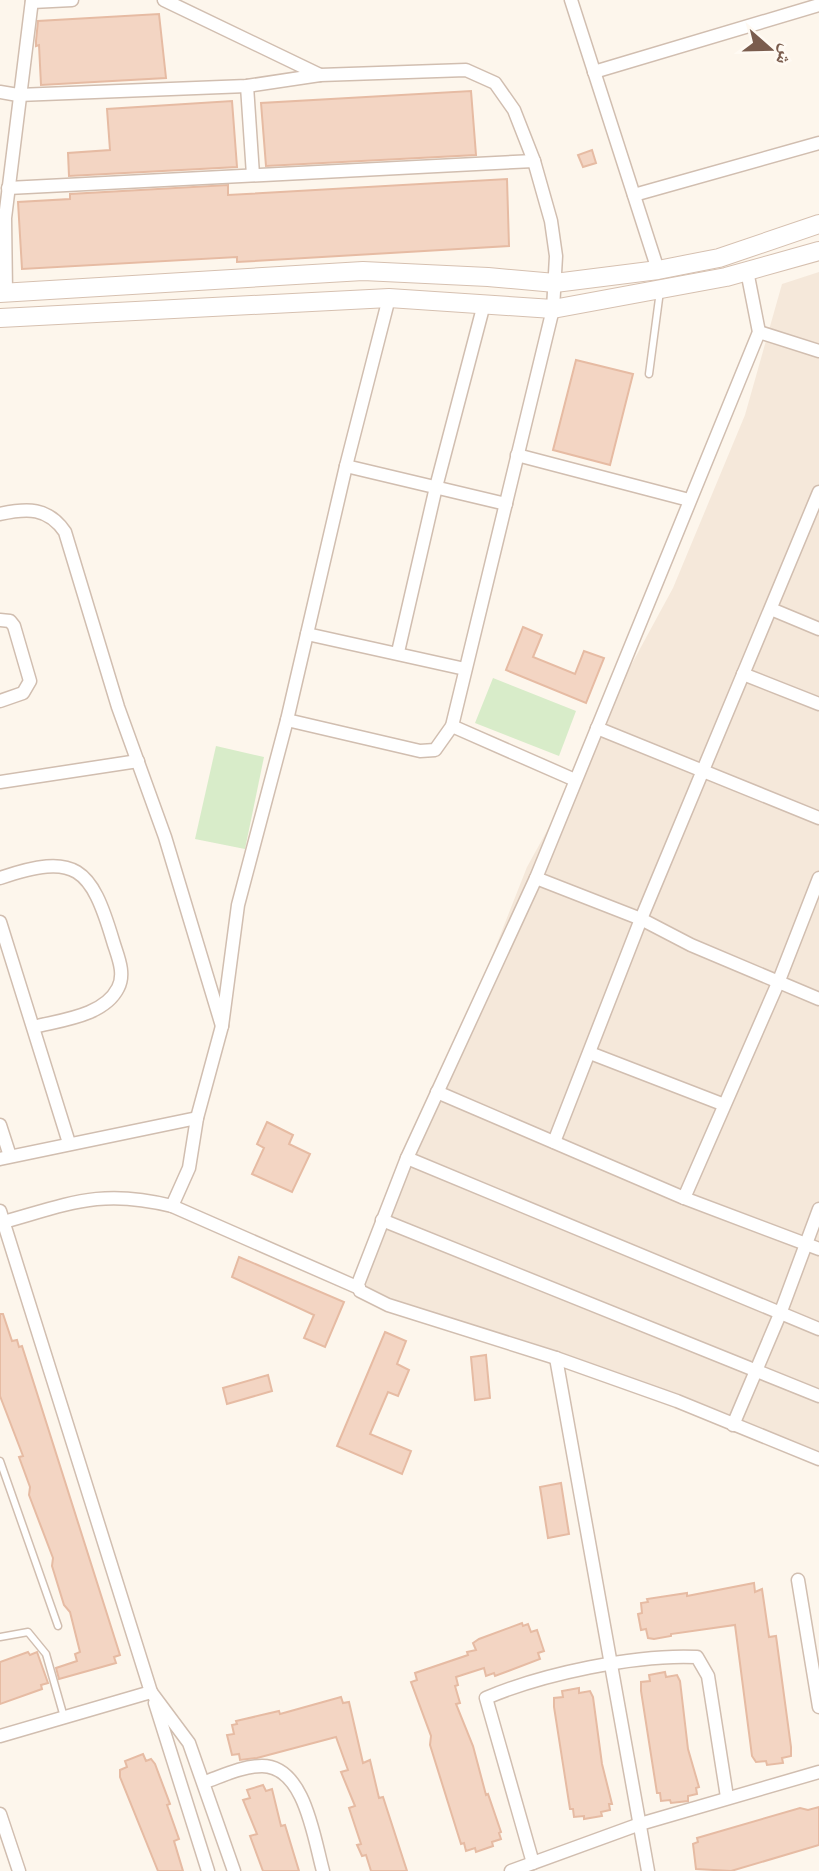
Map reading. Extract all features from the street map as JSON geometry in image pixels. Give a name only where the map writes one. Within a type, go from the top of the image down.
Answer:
[{"type":"main road","points":[[3,293],[340,271],[415,272],[555,283],[658,270],[719,258],[819,224]]},
{"type":"main road","points":[[0,318],[389,298],[553,309],[747,271],[819,251]]},
{"type":"street","points":[[3,293],[8,188],[32,1],[72,0]]},
{"type":"street","points":[[164,0],[320,75]]},
{"type":"street","points":[[571,0],[658,270]]},
{"type":"street","points":[[594,72],[819,5]]},
{"type":"street","points":[[0,92],[18,95],[247,86],[320,75],[455,70],[477,73],[495,83],[509,100],[534,161],[551,221],[556,256],[553,309],[452,726],[435,750],[420,751],[287,720]]},
{"type":"street","points":[[247,86],[253,175]]},
{"type":"street","points":[[634,195],[819,143]]},
{"type":"street","points":[[8,188],[534,161]]},
{"type":"street","points":[[359,1288],[360,1274],[407,1158],[536,878],[759,332],[747,271]]},
{"type":"street","points":[[172,1206],[189,1168],[197,1118],[222,1026],[238,905],[287,720],[346,466],[389,298]]},
{"type":"street","points":[[398,652],[436,487],[484,304]]},
{"type":"street","points":[[759,332],[819,351]]},
{"type":"street","points":[[517,455],[689,500]]},
{"type":"street","points":[[346,466],[506,504]]},
{"type":"street","points":[[554,1142],[641,919],[819,492]]},
{"type":"street","points":[[0,514],[27,509],[39,510],[50,515],[65,532],[118,708],[165,836],[222,1026]]},
{"type":"street","points":[[771,609],[819,629]]},
{"type":"street","points":[[0,620],[10,621],[14,626],[30,681],[23,693],[0,701]]},
{"type":"street","points":[[307,634],[465,668]]},
{"type":"street","points":[[743,674],[819,704]]},
{"type":"street","points":[[452,726],[575,780]]},
{"type":"street","points":[[597,728],[819,818]]},
{"type":"street","points":[[0,782],[138,761]]},
{"type":"street","points":[[0,878],[41,866],[63,865],[84,875],[101,900],[122,971],[119,987],[97,1009],[34,1027]]},
{"type":"street","points":[[536,878],[641,919],[778,983],[819,999]]},
{"type":"street","points":[[684,1198],[722,1104],[778,983],[817,886]]},
{"type":"street","points":[[0,922],[69,1143]]},
{"type":"street","points":[[590,1053],[722,1104]]},
{"type":"street","points":[[437,1092],[684,1198],[819,1249]]},
{"type":"street","points":[[0,1125],[5,1157],[197,1118]]},
{"type":"street","points":[[407,1158],[819,1329]]},
{"type":"street","points":[[208,1871],[1,1219],[109,1196],[150,1200],[172,1206],[359,1288],[388,1305],[556,1358],[819,1459]]},
{"type":"street","points":[[733,1424],[780,1314],[819,1209]]},
{"type":"street","points":[[382,1220],[819,1396]]},
{"type":"street","points":[[556,1358],[648,1871]]},
{"type":"street","points":[[798,1580],[819,1707]]},
{"type":"street","points":[[533,1863],[486,1698],[510,1688],[612,1665],[678,1656],[701,1660],[712,1698],[727,1797]]},
{"type":"street","points":[[0,1736],[151,1692]]},
{"type":"street","points":[[151,1692],[189,1742],[234,1871]]},
{"type":"street","points":[[205,1782],[260,1766],[281,1772],[300,1791],[323,1871]]},
{"type":"street","points":[[511,1871],[640,1824],[819,1772]]},
{"type":"street","points":[[0,1814],[19,1871]]},
{"type":"lane","points":[[649,374],[660,289]]},
{"type":"lane","points":[[0,1461],[58,1626]]},
{"type":"lane","points":[[0,1637],[28,1632],[46,1654],[64,1717]]},
{"type":"shaded area","points":[[819,272],[819,1463],[556,1358],[361,1289],[527,867],[575,780],[597,728],[673,588],[745,415],[782,284]]},
{"type":"green space","points":[[493,678],[576,711],[559,756],[475,723]]},
{"type":"green space","points":[[216,746],[264,757],[245,849],[195,839]]},
{"type":"building","points":[[159,14],[166,78],[41,85],[39,45],[36,46],[38,21]]},
{"type":"building","points":[[471,91],[476,155],[266,166],[261,103]]},
{"type":"building","points":[[232,101],[237,167],[69,176],[68,153],[110,150],[107,109]]},
{"type":"building","points":[[592,150],[596,163],[583,167],[578,155]]},
{"type":"building","points":[[507,179],[509,246],[237,262],[237,257],[22,269],[18,202],[70,199],[70,194],[228,185],[228,195]]},
{"type":"building","points":[[576,360],[633,374],[610,465],[553,450]]},
{"type":"building","points":[[523,627],[542,635],[533,657],[575,674],[584,651],[604,658],[586,703],[506,670]]},
{"type":"building","points":[[267,1122],[293,1135],[289,1144],[310,1154],[292,1192],[252,1174],[264,1148],[257,1144]]},
{"type":"building","points":[[239,1257],[344,1302],[325,1347],[304,1338],[314,1315],[232,1277]]},
{"type":"building","points":[[0,1314],[3,1314],[12,1341],[17,1340],[19,1347],[22,1346],[120,1655],[114,1657],[116,1663],[59,1679],[56,1668],[77,1661],[75,1654],[80,1652],[70,1612],[64,1605],[52,1566],[53,1558],[29,1495],[30,1487],[19,1457],[23,1456],[0,1396]]},
{"type":"building","points":[[385,1332],[406,1341],[397,1364],[409,1370],[398,1396],[388,1392],[370,1434],[411,1451],[402,1474],[337,1446]]},
{"type":"building","points":[[486,1355],[490,1398],[475,1400],[471,1357]]},
{"type":"building","points":[[268,1375],[272,1391],[227,1404],[223,1388]]},
{"type":"building","points":[[561,1483],[569,1534],[548,1538],[540,1487]]},
{"type":"building","points":[[754,1583],[755,1592],[762,1589],[769,1637],[776,1636],[791,1747],[791,1756],[782,1758],[783,1763],[767,1765],[766,1761],[756,1762],[752,1756],[735,1625],[654,1639],[648,1638],[646,1629],[641,1630],[638,1614],[642,1613],[641,1603],[648,1602],[647,1599],[687,1593],[687,1596]]},
{"type":"building","points":[[522,1623],[523,1626],[528,1624],[531,1632],[537,1630],[544,1651],[538,1653],[540,1659],[495,1676],[494,1673],[486,1676],[484,1668],[456,1677],[458,1685],[455,1686],[460,1703],[456,1704],[473,1746],[486,1795],[488,1794],[501,1832],[501,1839],[492,1842],[493,1846],[476,1852],[475,1848],[466,1851],[464,1843],[461,1844],[430,1745],[431,1736],[411,1682],[417,1680],[415,1673],[468,1655],[467,1652],[476,1650],[473,1643],[479,1639]]},
{"type":"building","points":[[28,1652],[30,1655],[37,1652],[48,1683],[41,1685],[42,1689],[0,1704],[0,1662]]},
{"type":"building","points":[[665,1672],[666,1677],[677,1675],[680,1681],[688,1749],[699,1787],[696,1788],[697,1794],[688,1796],[688,1801],[671,1803],[670,1800],[661,1801],[660,1793],[657,1793],[641,1691],[641,1682],[650,1681],[649,1675]]},
{"type":"building","points":[[579,1688],[579,1693],[590,1691],[593,1697],[602,1764],[612,1804],[609,1804],[610,1810],[601,1812],[602,1816],[584,1819],[584,1816],[574,1817],[573,1809],[570,1809],[554,1707],[554,1698],[563,1697],[562,1691]]},
{"type":"building","points":[[341,1697],[343,1703],[349,1702],[363,1763],[370,1760],[379,1798],[383,1797],[407,1871],[371,1871],[366,1855],[362,1856],[357,1845],[361,1844],[349,1808],[355,1806],[341,1772],[348,1770],[336,1737],[257,1758],[240,1760],[239,1754],[232,1755],[227,1735],[234,1734],[232,1725],[237,1724],[236,1721],[279,1711],[280,1714]]},
{"type":"building","points":[[143,1754],[146,1761],[151,1759],[155,1764],[170,1804],[167,1805],[179,1839],[174,1841],[183,1871],[158,1871],[120,1777],[120,1770],[127,1767],[125,1761]]},
{"type":"building","points":[[263,1785],[266,1791],[272,1789],[281,1826],[285,1825],[299,1871],[263,1871],[250,1836],[257,1834],[243,1800],[250,1798],[247,1790]]},
{"type":"building","points":[[819,1807],[819,1845],[731,1871],[696,1869],[693,1844],[698,1842],[697,1838],[800,1808],[808,1810]]}]
